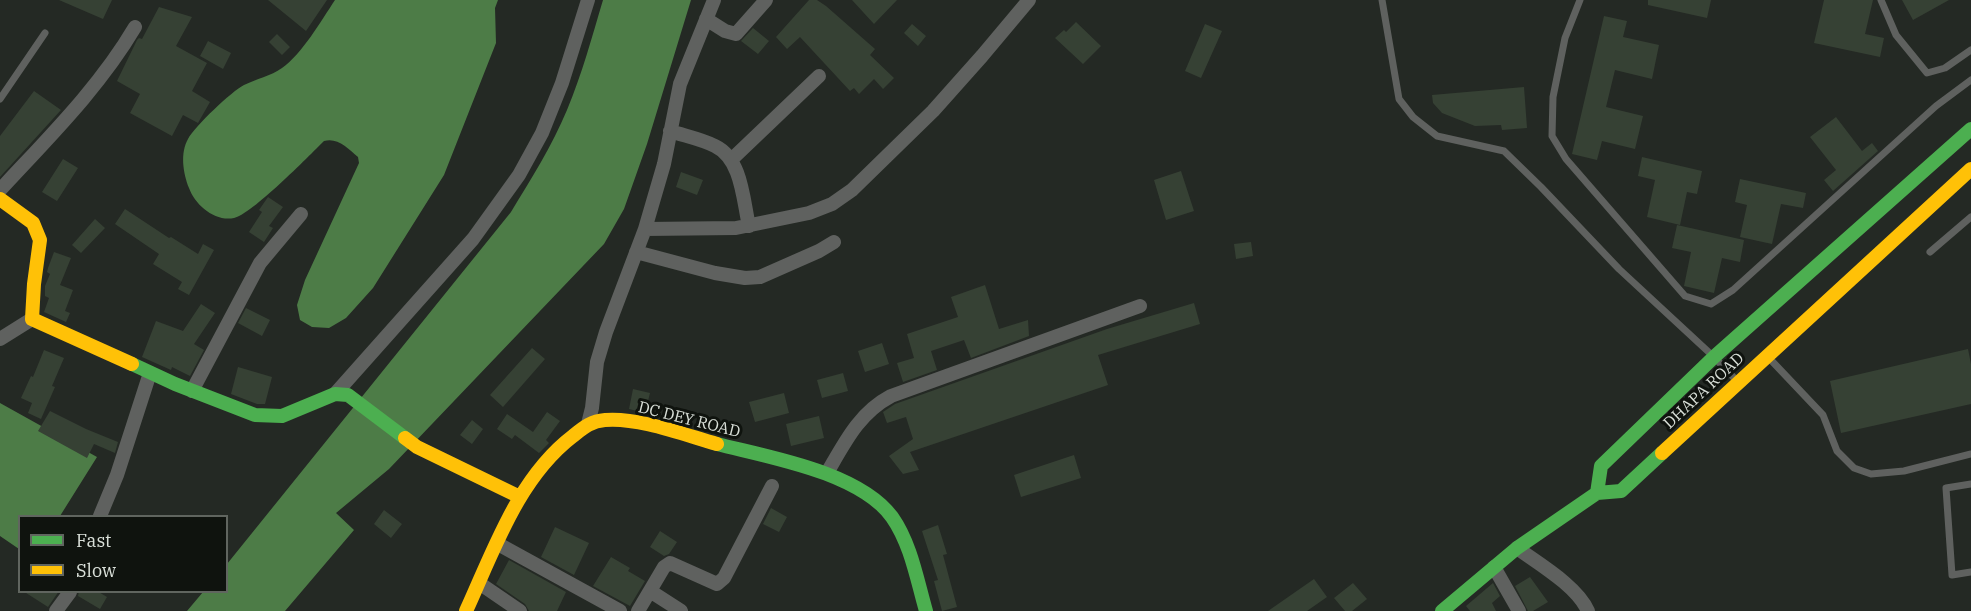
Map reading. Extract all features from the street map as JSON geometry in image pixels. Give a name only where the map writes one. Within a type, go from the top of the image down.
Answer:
[{"type":"street","points":[[32,319],[150,373],[255,415],[282,416],[342,395],[473,239],[519,175],[542,133],[562,84],[588,0]]},
{"type":"street","points":[[466,611],[520,497],[533,477],[558,449],[588,424],[597,362],[645,229],[664,164],[680,84],[714,0]]},
{"type":"street","points":[[706,19],[725,31],[736,34],[766,0]]},
{"type":"street","points":[[645,229],[711,230],[749,225],[808,213],[832,204],[852,190],[933,111],[1029,0]]},
{"type":"street","points":[[0,190],[90,92],[117,57],[135,27]]},
{"type":"street","points":[[731,160],[819,76]]},
{"type":"street","points":[[1597,492],[1601,466],[1714,357],[1971,129]]},
{"type":"street","points":[[670,131],[716,146],[731,160],[737,172],[749,225]]},
{"type":"street","name":"DHAPA ROAD","points":[[1442,611],[1517,548],[1597,492],[1620,491],[1971,169]]},
{"type":"street","points":[[0,199],[33,222],[40,240],[32,319]]},
{"type":"street","points":[[192,391],[261,263],[301,214]]},
{"type":"street","points":[[636,252],[729,276],[760,277],[834,242]]},
{"type":"street","points":[[827,473],[849,434],[864,415],[883,400],[1140,306]]},
{"type":"street","points":[[0,339],[32,319]]},
{"type":"street","points":[[100,515],[117,475],[150,373]]},
{"type":"street","points":[[342,395],[417,447],[520,497]]},
{"type":"street","name":"DC DEY ROAD","points":[[588,424],[610,419],[636,422],[827,473],[855,488],[885,508],[904,538],[926,611]]},
{"type":"street","points":[[638,611],[664,567],[670,563],[717,584],[724,578],[772,486]]},
{"type":"street","points":[[498,544],[620,611]]},
{"type":"street","points":[[1517,548],[1562,581],[1585,604],[1588,611]]},
{"type":"street","points":[[1494,567],[1519,611]]},
{"type":"street","points":[[479,583],[520,611]]},
{"type":"street","points":[[650,591],[681,611]]},
{"type":"street","points":[[56,611],[69,593]]},
{"type":"lane","points":[[1382,0],[1400,99],[1413,117],[1437,136],[1504,151],[1619,269],[1738,382]]},
{"type":"lane","points":[[1580,0],[1565,38],[1553,97],[1552,136],[1566,159],[1685,296],[1712,304],[1733,290],[1936,106],[1971,80]]},
{"type":"lane","points":[[1881,0],[1896,35],[1927,73],[1945,68],[1971,50]]},
{"type":"lane","points":[[0,99],[45,33]]},
{"type":"lane","points":[[1930,252],[1971,217]]},
{"type":"lane","points":[[1766,356],[1823,415],[1837,451],[1854,468],[1871,474],[1904,471],[1971,454]]},
{"type":"lane","points":[[1971,484],[1946,488],[1952,575],[1971,572]]},
{"type":"shaded area","points":[[335,0],[498,0],[495,8],[496,43],[444,175],[373,288],[346,318],[329,328],[312,327],[300,320],[297,305],[305,280],[359,163],[358,157],[338,142],[324,141],[253,207],[234,218],[227,219],[213,215],[196,200],[187,182],[183,157],[188,139],[206,118],[238,89],[273,73],[289,62],[311,37]]},
{"type":"shaded area","points":[[603,0],[691,0],[647,144],[624,209],[604,244],[389,469],[336,513],[354,530],[285,611],[187,611],[202,593],[228,593],[228,563],[511,212],[534,175],[561,123],[582,69]]},
{"type":"shaded area","points":[[0,403],[97,457],[61,515],[18,515],[18,548],[0,536]]},
{"type":"building","points":[[59,0],[112,0],[103,19]]},
{"type":"building","points":[[268,0],[327,0],[306,31]]},
{"type":"building","points":[[809,0],[817,0],[826,6],[875,49],[870,55],[894,78],[883,89],[874,79],[859,94],[854,88],[850,91],[800,37],[787,49],[776,37]]},
{"type":"building","points":[[852,0],[897,0],[874,24]]},
{"type":"building","points":[[1648,0],[1711,0],[1707,18],[1648,5]]},
{"type":"building","points":[[1824,0],[1873,0],[1865,34],[1884,38],[1880,57],[1814,43]]},
{"type":"building","points":[[1902,0],[1949,0],[1913,20]]},
{"type":"building","points":[[159,7],[192,17],[176,46],[207,63],[192,91],[210,102],[198,123],[183,115],[172,136],[130,113],[140,94],[117,81],[137,40],[142,39]]},
{"type":"building","points":[[1604,16],[1627,21],[1623,37],[1659,45],[1652,79],[1615,70],[1606,107],[1643,116],[1635,149],[1602,141],[1597,160],[1572,154]]},
{"type":"building","points":[[1076,22],[1101,46],[1083,64],[1055,38],[1064,30],[1066,32]]},
{"type":"building","points":[[912,24],[926,36],[918,46],[904,33]]},
{"type":"building","points":[[1205,24],[1222,31],[1201,78],[1185,71]]},
{"type":"building","points":[[753,28],[769,41],[758,54],[741,41]]},
{"type":"building","points":[[277,34],[290,47],[282,55],[269,42]]},
{"type":"building","points":[[208,41],[231,53],[223,69],[200,56]]},
{"type":"building","points":[[1524,87],[1527,128],[1502,130],[1501,125],[1475,126],[1442,113],[1433,103],[1432,95]]},
{"type":"building","points":[[34,91],[61,110],[0,177],[0,136]]},
{"type":"building","points":[[1836,117],[1862,151],[1872,143],[1878,151],[1833,191],[1824,180],[1836,170],[1810,137]]},
{"type":"building","points":[[1642,157],[1702,171],[1697,194],[1687,192],[1680,225],[1647,217],[1655,180],[1638,176]]},
{"type":"building","points":[[63,159],[78,168],[57,201],[42,192]]},
{"type":"building","points":[[1181,171],[1194,211],[1166,220],[1154,180]]},
{"type":"building","points":[[681,172],[703,180],[697,195],[676,187]]},
{"type":"building","points":[[1740,179],[1806,193],[1803,208],[1781,204],[1772,244],[1740,237],[1747,205],[1735,202]]},
{"type":"building","points":[[268,197],[283,207],[269,226],[273,228],[264,242],[249,232],[262,212],[259,210]]},
{"type":"building","points":[[125,209],[198,254],[203,244],[214,250],[189,295],[178,289],[182,282],[153,264],[159,254],[115,224]]},
{"type":"building","points":[[95,219],[105,228],[81,253],[72,245]]},
{"type":"building","points":[[1677,225],[1744,240],[1740,262],[1722,258],[1714,293],[1684,286],[1691,252],[1672,248]]},
{"type":"building","points":[[1251,242],[1253,256],[1236,259],[1234,244]]},
{"type":"building","points":[[54,252],[71,258],[60,285],[73,290],[65,311],[70,313],[66,322],[44,312],[49,298],[45,296],[45,286],[50,274],[47,272]]},
{"type":"building","points":[[985,285],[999,329],[1028,320],[1029,336],[971,358],[964,340],[931,351],[937,370],[903,382],[897,363],[914,358],[907,334],[958,317],[951,297]]},
{"type":"building","points":[[1194,303],[1200,324],[1098,355],[1108,385],[910,452],[919,470],[903,474],[889,456],[913,439],[906,417],[887,423],[883,412],[895,404],[1107,329]]},
{"type":"building","points":[[201,304],[215,313],[194,344],[204,350],[190,376],[142,357],[156,321],[183,331]]},
{"type":"building","points":[[246,308],[270,320],[262,336],[238,323]]},
{"type":"building","points":[[882,343],[889,364],[865,372],[858,351]]},
{"type":"building","points":[[532,348],[545,359],[503,407],[490,395]]},
{"type":"building","points":[[1968,349],[1971,364],[1971,404],[1841,433],[1830,381]]},
{"type":"building","points":[[44,350],[64,358],[52,386],[55,387],[41,419],[28,413],[32,403],[21,398]]},
{"type":"building","points":[[238,367],[272,377],[265,404],[257,404],[231,394]]},
{"type":"building","points":[[843,373],[848,391],[822,398],[817,380]]},
{"type":"building","points":[[633,389],[650,393],[645,413],[629,409]]},
{"type":"building","points":[[784,393],[789,413],[755,422],[749,402]]},
{"type":"building","points":[[50,411],[118,442],[115,453],[94,444],[87,458],[38,431]]},
{"type":"building","points":[[547,412],[560,421],[546,440],[549,443],[539,453],[515,435],[512,439],[497,429],[507,414],[533,432]]},
{"type":"building","points":[[819,416],[824,438],[791,446],[786,424]]},
{"type":"building","points":[[472,420],[483,429],[472,444],[460,435]]},
{"type":"building","points":[[1074,455],[1081,478],[1021,497],[1014,475]]},
{"type":"building","points":[[771,508],[787,517],[779,532],[763,524]]},
{"type":"building","points":[[384,510],[402,524],[391,538],[374,524]]},
{"type":"building","points":[[938,525],[947,554],[943,555],[957,607],[942,611],[934,581],[938,580],[922,531]]},
{"type":"building","points":[[555,527],[589,543],[574,575],[541,557]]},
{"type":"building","points":[[660,531],[677,542],[669,554],[664,556],[650,547]]},
{"type":"building","points":[[611,557],[630,568],[628,571],[645,581],[630,606],[593,586]]},
{"type":"building","points":[[509,560],[566,592],[557,611],[529,611],[525,604],[496,584]]},
{"type":"building","points":[[1530,577],[1548,602],[1533,611],[1528,611],[1515,586]]},
{"type":"building","points":[[1314,579],[1327,597],[1307,611],[1268,611]]},
{"type":"building","points":[[1353,583],[1367,599],[1352,611],[1345,611],[1334,598]]},
{"type":"building","points":[[1493,583],[1500,596],[1492,603],[1496,611],[1470,611],[1466,606]]},
{"type":"building","points":[[26,593],[58,593],[48,607]]},
{"type":"building","points":[[79,593],[100,593],[107,597],[100,609],[78,596]]},
{"type":"traffic: fast","points":[[1597,493],[1601,466],[1714,357],[1971,129]]},
{"type":"traffic: fast","points":[[132,364],[175,384],[255,415],[282,416],[335,394],[348,395],[405,438]]},
{"type":"traffic: fast","points":[[717,444],[811,468],[858,488],[877,501],[892,517],[904,539],[926,611]]},
{"type":"traffic: fast","points":[[1442,611],[1517,548],[1597,493],[1621,491],[1662,453]]},
{"type":"traffic: slow","points":[[1662,453],[1971,169]]},
{"type":"traffic: slow","points":[[0,199],[33,223],[40,240],[32,319],[132,364]]},
{"type":"traffic: slow","points":[[466,611],[509,516],[522,494],[554,453],[591,423],[632,421],[717,444]]},
{"type":"traffic: slow","points":[[405,438],[417,447],[520,497]]}]
